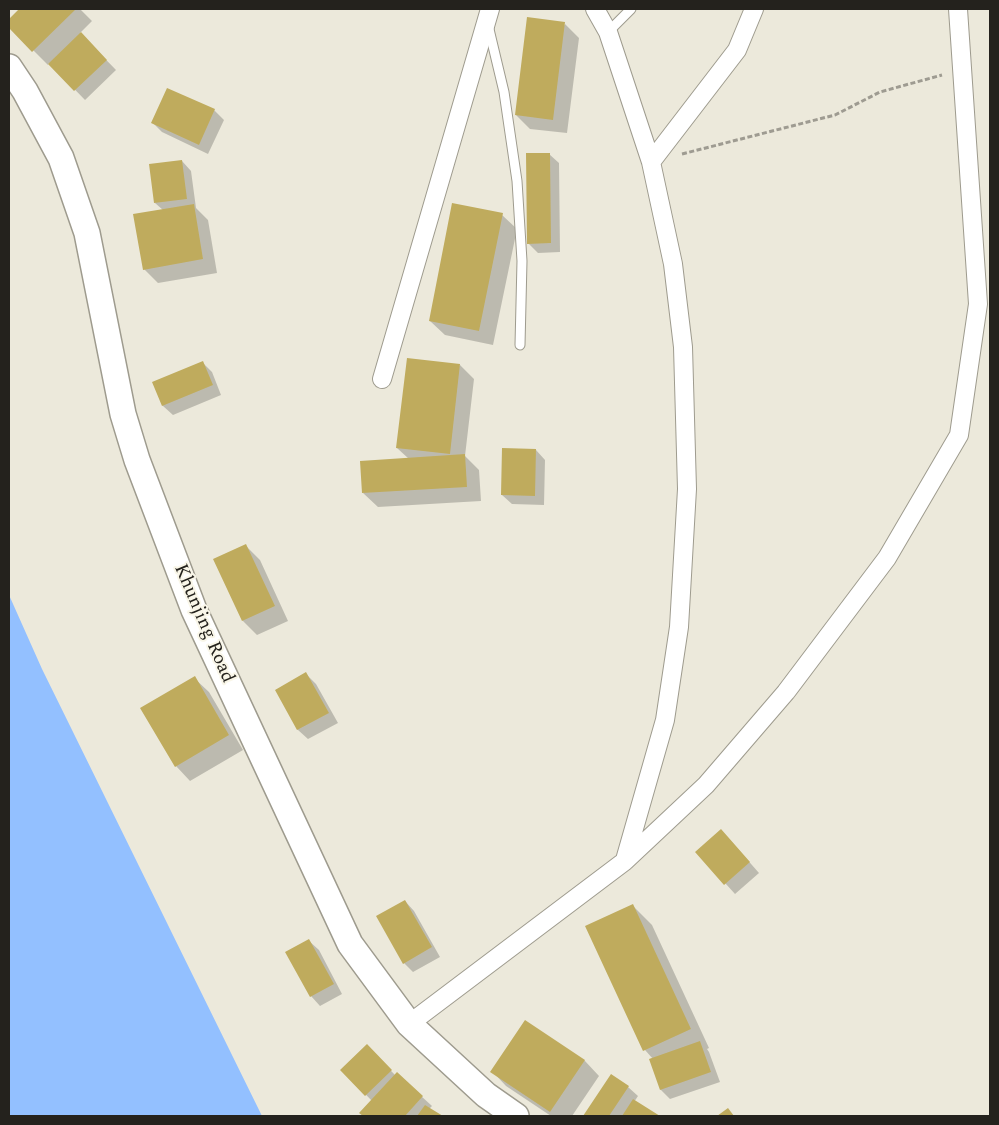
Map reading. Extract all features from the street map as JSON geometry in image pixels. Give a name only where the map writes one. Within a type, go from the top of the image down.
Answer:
[{"type":"main road","name":"Khunjing Road","points":[[9,67],[25,91],[61,158],[87,233],[123,414],[137,460],[194,610],[350,944],[408,1024],[486,1095],[516,1116]]},
{"type":"street","points":[[595,9],[608,32],[651,162],[673,264],[683,347],[687,489],[679,627],[665,720],[625,861]]},
{"type":"street","points":[[651,162],[737,50],[754,9]]},
{"type":"street","points":[[408,1024],[625,861],[706,785],[786,692],[887,558],[958,435],[978,304],[958,9]]},
{"type":"street","points":[[382,379],[489,14]]},
{"type":"lane","points":[[608,32],[631,9]]},
{"type":"lane","points":[[489,14],[504,92],[517,182],[522,261],[520,345]]},
{"type":"path","points":[[651,162],[835,115],[880,92],[962,69]]},
{"type":"water","points":[[9,595],[42,669],[262,1116],[9,1116]]},
{"type":"building","points":[[19,9],[76,9],[32,52],[9,28],[9,19]]},
{"type":"building","points":[[527,17],[565,22],[553,120],[515,115]]},
{"type":"building","points":[[81,32],[107,60],[74,91],[48,64]]},
{"type":"building","points":[[167,88],[215,109],[199,145],[151,123]]},
{"type":"building","points":[[526,153],[550,153],[551,243],[527,244]]},
{"type":"building","points":[[182,160],[187,199],[154,203],[149,164]]},
{"type":"building","points":[[452,203],[503,213],[479,331],[429,321]]},
{"type":"building","points":[[194,204],[203,259],[143,270],[133,214]]},
{"type":"building","points":[[407,358],[460,364],[450,454],[396,448]]},
{"type":"building","points":[[203,361],[213,385],[162,406],[152,382]]},
{"type":"building","points":[[502,448],[536,449],[535,496],[501,495]]},
{"type":"building","points":[[465,454],[467,487],[362,493],[360,461]]},
{"type":"building","points":[[246,544],[275,606],[242,621],[213,559]]},
{"type":"building","points":[[306,672],[329,713],[297,730],[275,690]]},
{"type":"building","points":[[195,676],[229,735],[175,767],[140,708]]},
{"type":"building","points":[[721,829],[750,862],[724,885],[695,852]]},
{"type":"building","points":[[405,900],[432,947],[403,964],[376,916]]},
{"type":"building","points":[[633,904],[691,1029],[643,1051],[585,926]]},
{"type":"building","points":[[309,939],[334,984],[310,997],[285,952]]},
{"type":"building","points":[[525,1020],[585,1060],[550,1112],[490,1072]]},
{"type":"building","points":[[700,1041],[711,1072],[660,1090],[649,1059]]},
{"type":"building","points":[[367,1044],[392,1070],[365,1096],[340,1070]]},
{"type":"building","points":[[397,1072],[423,1096],[405,1116],[363,1116],[359,1113]]},
{"type":"building","points":[[611,1074],[629,1086],[609,1116],[583,1116]]},
{"type":"building","points":[[633,1099],[660,1116],[622,1116]]},
{"type":"building","points":[[425,1105],[443,1116],[417,1116]]},
{"type":"building","points":[[728,1108],[734,1116],[717,1116]]}]
